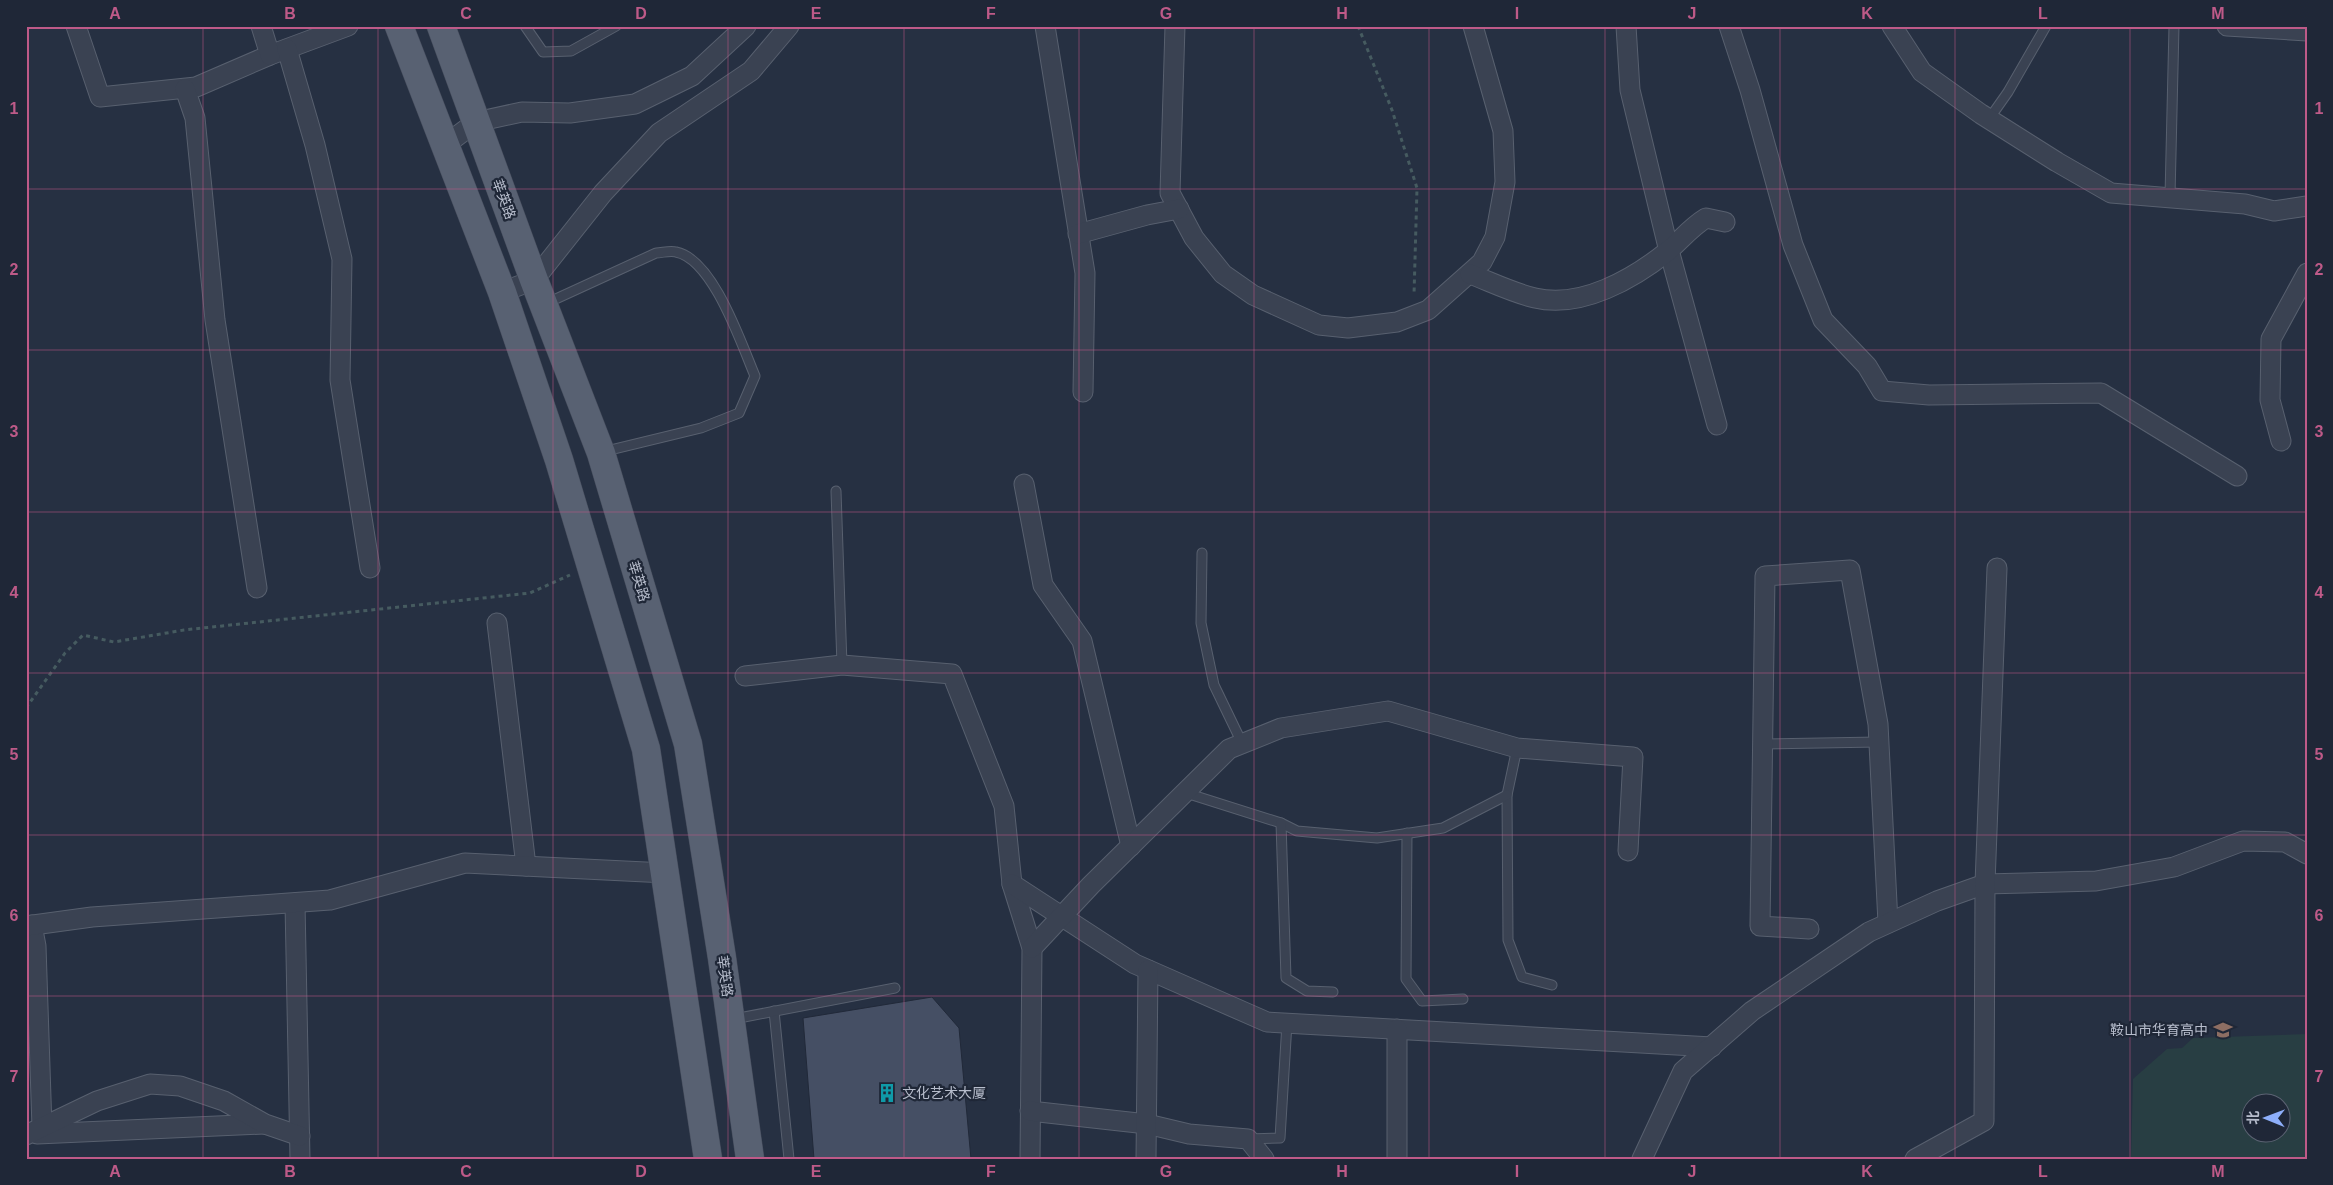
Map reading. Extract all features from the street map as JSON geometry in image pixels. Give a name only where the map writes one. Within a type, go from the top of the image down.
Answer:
[{"type":"main road","points":[[400,26],[502,292],[559,460],[646,749],[708,1159]]},
{"type":"main road","name":"莘英路","points":[[441,26],[600,453],[688,744],[731,1020],[750,1159]]},
{"type":"street","points":[[76,26],[100,97],[196,88],[279,52],[348,26]]},
{"type":"street","points":[[261,26],[279,52],[315,145],[342,259],[340,380],[370,568]]},
{"type":"street","points":[[445,145],[476,122],[522,112],[570,113],[635,104],[692,76],[746,26]]},
{"type":"street","points":[[502,292],[539,292],[603,193],[659,133],[751,71],[789,26]]},
{"type":"street","points":[[1045,26],[1085,273],[1083,392]]},
{"type":"street","points":[[1175,26],[1170,193],[1194,238],[1224,274],[1253,295],[1320,325],[1348,328],[1397,322],[1428,310],[1482,262],[1495,237],[1505,182],[1503,131],[1473,26]]},
{"type":"street","points":[[1626,26],[1630,90],[1669,250],[1717,425]]},
{"type":"street","points":[[1729,26],[1750,90],[1793,246],[1823,320],[1868,366],[1882,391],[1929,395],[2101,393],[2237,476]]},
{"type":"street","points":[[1892,26],[1922,72],[1989,118],[2111,193],[2170,196],[2245,204],[2274,211],[2307,206]]},
{"type":"street","points":[[2227,26],[2307,31]]},
{"type":"street","points":[[185,88],[195,118],[215,320],[258,588]]},
{"type":"street","points":[[1078,234],[1147,215],[1178,209]]},
{"type":"street","points":[[1470,274],[1535,298],[1558,301],[1579,298],[1627,279],[1669,250],[1691,228],[1706,218],[1725,222]]},
{"type":"street","points":[[2281,441],[2270,400],[2271,339],[2307,273]]},
{"type":"street","points":[[1024,484],[1043,585],[1082,641],[1131,846]]},
{"type":"street","points":[[1915,1159],[1984,1121],[1985,884],[1997,568]]},
{"type":"street","points":[[1809,929],[1760,926],[1765,576],[1850,570],[1878,724],[1888,923]]},
{"type":"street","points":[[497,623],[526,866]]},
{"type":"street","points":[[745,676],[842,665],[952,674],[1004,806],[1012,884],[1032,948],[1030,1159]]},
{"type":"street","points":[[1032,948],[1229,749],[1281,728],[1388,711],[1518,748],[1633,757],[1628,851]]},
{"type":"street","points":[[1642,1159],[1684,1071],[1752,1012],[1869,932],[1888,923],[1937,901],[1985,884],[2096,882],[2174,867],[2243,841],[2285,842],[2307,854]]},
{"type":"street","points":[[32,1132],[36,946],[29,925],[92,917],[330,900],[465,863],[666,873]]},
{"type":"street","points":[[1012,884],[1135,964],[1267,1022],[1712,1047]]},
{"type":"street","points":[[295,903],[300,1159]]},
{"type":"street","points":[[1146,1159],[1148,970]]},
{"type":"street","points":[[1397,1029],[1397,1159]]},
{"type":"street","points":[[32,1132],[97,1101],[150,1084],[180,1086],[224,1101],[265,1124],[300,1136]]},
{"type":"street","points":[[1030,1111],[1146,1124],[1189,1134],[1248,1139],[1264,1159]]},
{"type":"street","points":[[32,1132],[265,1124]]},
{"type":"lane","points":[[524,26],[543,52],[572,51],[607,29],[616,26]]},
{"type":"lane","points":[[1989,118],[2008,92],[2046,26]]},
{"type":"lane","points":[[2170,196],[2174,26]]},
{"type":"lane","points":[[539,292],[656,254],[675,251],[696,261],[722,298],[755,376],[739,413],[701,428],[600,453]]},
{"type":"lane","points":[[836,491],[842,665]]},
{"type":"lane","points":[[1202,553],[1201,623],[1214,685],[1242,743]]},
{"type":"lane","points":[[1762,744],[1878,742]]},
{"type":"lane","points":[[1518,748],[1507,795],[1508,940],[1522,977],[1552,985]]},
{"type":"lane","points":[[1186,793],[1281,823],[1297,831],[1377,838],[1443,828],[1507,795]]},
{"type":"lane","points":[[1281,823],[1286,978],[1307,991],[1333,992]]},
{"type":"lane","points":[[1407,833],[1406,979],[1422,1001],[1463,999]]},
{"type":"lane","points":[[731,1020],[895,988]]},
{"type":"lane","points":[[774,1011],[789,1159]]},
{"type":"lane","points":[[1248,1139],[1280,1138],[1287,1023]]},
{"type":"path","points":[[1358,26],[1392,110],[1417,188],[1414,316]]},
{"type":"path","points":[[26,708],[65,653],[83,635],[114,642],[184,630],[530,593],[590,565]]},
{"type":"green space","points":[[2307,1034],[2307,1159],[2131,1159],[2133,1079],[2167,1049],[2182,1048],[2193,1038]]},
{"type":"building","name":"文化艺术大厦","points":[[932,997],[959,1028],[971,1159],[814,1159],[803,1018]]},
{"type":"place","name":"鞍山市华育高中","points":[[2223,1030]]},
{"type":"place","name":"文化艺术大厦","points":[[887,1093]]}]
